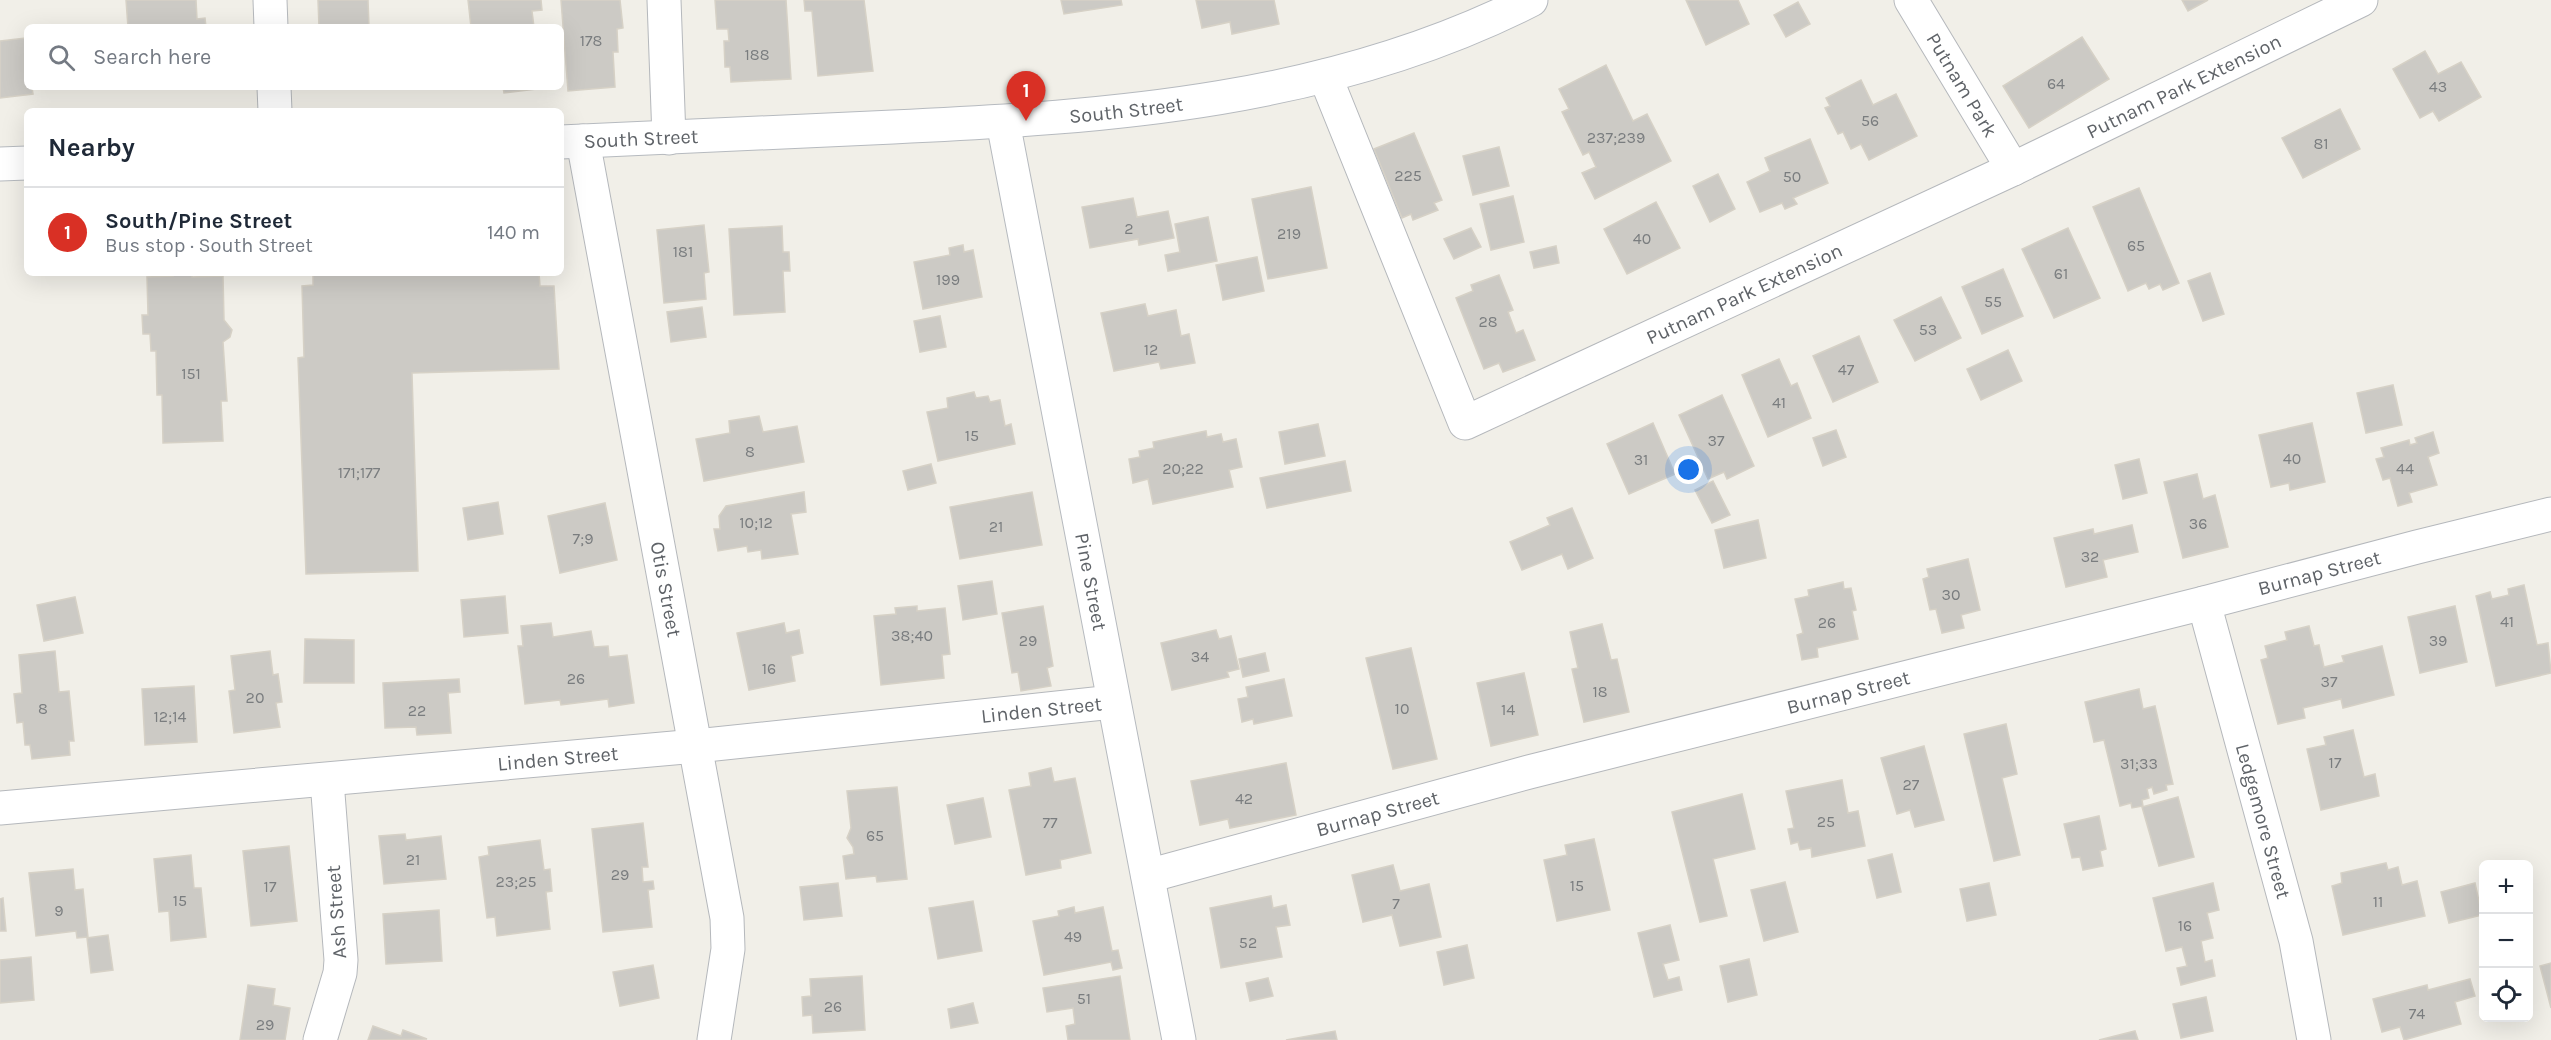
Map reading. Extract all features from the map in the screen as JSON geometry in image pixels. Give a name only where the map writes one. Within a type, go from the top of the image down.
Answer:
[{"type":"street","points":[[270,0],[271,24]]},
{"type":"street","points":[[664,0],[669,138]]},
{"type":"street","name":"South Street","points":[[572,142],[1003,122],[1116,113],[1209,101],[1325,76],[1436,42],[1531,0]]},
{"type":"street","name":"Putnam Park","points":[[1911,0],[2013,169]]},
{"type":"street","name":"Putnam Park Extension","points":[[1325,76],[1465,423],[2013,169],[2361,0]]},
{"type":"street","points":[[274,90],[275,108]]},
{"type":"street","name":"Pine Street","points":[[1003,122],[1179,1040]]},
{"type":"street","name":"Otis Street","points":[[572,142],[696,746],[729,935],[714,1040]]},
{"type":"street","points":[[0,164],[24,163]]},
{"type":"street","name":"Burnap Street","points":[[1148,876],[1541,769],[2551,514]]},
{"type":"street","name":"Ledgemore Street","points":[[2205,603],[2296,941],[2314,1040]]},
{"type":"street","name":"Linden Street","points":[[0,808],[327,781],[696,746],[1113,702]]},
{"type":"street","name":"Ash Street","points":[[320,1040],[340,973],[341,960],[327,781]]},
{"type":"building","points":[[126,0],[196,0],[197,19],[205,18],[206,24],[128,24]]},
{"type":"building","points":[[318,0],[368,0],[369,24],[319,24]]},
{"type":"building","points":[[468,0],[541,0],[542,10],[532,11],[534,24],[471,24]]},
{"type":"building","points":[[561,0],[620,0],[623,28],[617,29],[618,52],[613,52],[615,87],[568,91]]},
{"type":"building","points":[[715,0],[786,0],[791,79],[731,82],[730,67],[725,67],[724,41],[729,41],[728,29],[717,29]]},
{"type":"building","points":[[804,0],[864,0],[873,71],[818,76],[812,11],[805,11]]},
{"type":"building","points":[[1061,0],[1121,0],[1122,5],[1064,14]]},
{"type":"building","points":[[1196,0],[1274,0],[1279,24],[1232,34],[1230,22],[1202,28]]},
{"type":"building","points":[[1686,0],[1738,0],[1749,24],[1706,45]]},
{"type":"building","points":[[2182,0],[2208,0],[2188,11]]},
{"type":"building","points":[[1798,2],[1810,24],[1786,37],[1774,15]]},
{"type":"building","points":[[2082,37],[2109,79],[2029,128],[2003,86]]},
{"type":"building","points":[[24,38],[24,90],[32,90],[33,94],[0,98],[0,41]]},
{"type":"building","points":[[2425,51],[2438,74],[2461,62],[2481,97],[2439,121],[2433,111],[2420,118],[2393,69]]},
{"type":"building","points":[[1606,65],[1633,121],[1647,114],[1671,161],[1595,199],[1582,173],[1596,167],[1589,152],[1583,155],[1562,112],[1569,109],[1559,89]]},
{"type":"building","points":[[1861,80],[1873,105],[1896,94],[1917,136],[1869,160],[1861,144],[1851,149],[1843,132],[1838,134],[1825,108],[1830,106],[1826,98]]},
{"type":"building","points":[[504,90],[528,90],[504,93]]},
{"type":"building","points":[[2340,109],[2360,149],[2303,178],[2282,138]]},
{"type":"building","points":[[1414,133],[1442,200],[1434,203],[1438,210],[1413,220],[1411,214],[1402,218],[1374,149]]},
{"type":"building","points":[[1810,139],[1828,183],[1793,198],[1797,204],[1785,209],[1782,203],[1760,212],[1747,182],[1770,171],[1765,158]]},
{"type":"building","points":[[1499,147],[1509,186],[1473,195],[1463,156]]},
{"type":"building","points":[[1718,174],[1735,209],[1710,222],[1693,186]]},
{"type":"building","points":[[1311,187],[1327,268],[1268,279],[1252,199]]},
{"type":"building","points":[[2139,188],[2179,283],[2163,290],[2160,284],[2149,289],[2146,283],[2128,291],[2093,207]]},
{"type":"building","points":[[1513,196],[1524,242],[1491,250],[1480,204]]},
{"type":"building","points":[[1133,198],[1137,217],[1168,211],[1174,238],[1139,245],[1138,239],[1090,248],[1082,207]]},
{"type":"building","points":[[1656,202],[1680,248],[1627,274],[1604,229]]},
{"type":"building","points":[[1208,217],[1217,261],[1168,271],[1165,255],[1180,252],[1175,224]]},
{"type":"building","points":[[704,225],[709,272],[704,273],[706,299],[664,303],[657,230]]},
{"type":"building","points":[[782,226],[783,252],[789,252],[790,271],[783,271],[785,312],[734,315],[729,229]]},
{"type":"building","points":[[1471,228],[1481,247],[1454,259],[1444,239]]},
{"type":"building","points":[[2068,228],[2100,298],[2054,318],[2022,249]]},
{"type":"building","points":[[963,245],[964,252],[973,250],[982,297],[923,309],[914,262],[950,255],[949,248]]},
{"type":"building","points":[[1556,246],[1559,263],[1534,268],[1530,252]]},
{"type":"building","points":[[1257,257],[1264,291],[1223,300],[1216,265]]},
{"type":"building","points":[[2003,269],[2023,316],[1982,334],[1962,287]]},
{"type":"building","points":[[2210,273],[2224,314],[2203,321],[2188,281]]},
{"type":"building","points":[[1499,275],[1513,310],[1508,312],[1516,333],[1523,330],[1535,360],[1503,372],[1499,363],[1484,369],[1456,298],[1473,291],[1471,285]]},
{"type":"building","points":[[223,276],[224,320],[232,330],[230,337],[223,342],[227,401],[221,401],[223,441],[163,443],[162,395],[157,395],[156,351],[151,351],[150,334],[143,334],[142,315],[148,315],[147,277]]},
{"type":"building","points":[[313,276],[539,276],[540,286],[554,286],[559,369],[412,373],[418,571],[306,574],[298,358],[304,357],[302,286],[313,285]]},
{"type":"building","points":[[1941,297],[1961,338],[1915,361],[1894,320]]},
{"type":"building","points":[[1145,304],[1148,316],[1176,310],[1181,336],[1189,334],[1195,363],[1161,369],[1159,362],[1114,371],[1101,313]]},
{"type":"building","points":[[702,307],[706,337],[671,342],[667,312]]},
{"type":"building","points":[[940,316],[946,347],[920,352],[914,321]]},
{"type":"building","points":[[1859,336],[1878,382],[1833,402],[1813,356]]},
{"type":"building","points":[[2008,350],[2022,381],[1981,400],[1967,369]]},
{"type":"building","points":[[1779,359],[1791,386],[1797,383],[1811,418],[1768,437],[1742,375]]},
{"type":"building","points":[[2393,385],[2402,425],[2366,433],[2357,393]]},
{"type":"building","points":[[974,392],[976,398],[988,396],[990,402],[1000,400],[1005,426],[1011,424],[1015,444],[938,461],[927,412],[948,408],[947,398]]},
{"type":"building","points":[[1722,395],[1754,466],[1727,479],[1724,472],[1708,479],[1679,415]]},
{"type":"building","points":[[759,416],[763,432],[797,426],[804,462],[704,481],[696,439],[730,433],[729,421]]},
{"type":"building","points":[[1653,423],[1675,474],[1629,494],[1607,444]]},
{"type":"building","points":[[2312,423],[2325,482],[2290,490],[2289,483],[2271,487],[2259,435]]},
{"type":"building","points":[[1318,424],[1325,456],[1285,464],[1279,432]]},
{"type":"building","points":[[1836,430],[1846,457],[1823,466],[1813,438]]},
{"type":"building","points":[[1206,431],[1207,437],[1221,434],[1223,442],[1236,439],[1242,467],[1229,470],[1233,487],[1153,504],[1148,479],[1133,483],[1129,459],[1140,457],[1139,451],[1154,448],[1153,442]]},
{"type":"building","points":[[2433,432],[2439,453],[2428,457],[2437,485],[2409,493],[2412,502],[2398,506],[2390,478],[2383,480],[2376,459],[2384,457],[2381,448],[2409,440],[2410,445],[2417,443],[2415,438]]},
{"type":"building","points":[[2139,459],[2147,493],[2123,499],[2115,465]]},
{"type":"building","points":[[1345,461],[1351,491],[1267,508],[1260,478]]},
{"type":"building","points":[[931,464],[936,483],[908,490],[903,471]]},
{"type":"building","points":[[2197,474],[2203,499],[2215,495],[2228,547],[2183,558],[2164,482]]},
{"type":"building","points":[[1713,481],[1730,515],[1712,523],[1695,490]]},
{"type":"building","points":[[804,492],[806,512],[791,514],[798,554],[762,559],[761,550],[748,552],[747,546],[718,551],[714,529],[720,529],[719,516],[726,506]]},
{"type":"building","points":[[1032,492],[1042,545],[960,559],[950,507]]},
{"type":"building","points":[[498,502],[503,534],[468,540],[463,508]]},
{"type":"building","points":[[605,503],[617,560],[560,573],[548,516]]},
{"type":"building","points":[[1572,508],[1593,558],[1568,569],[1562,554],[1522,570],[1510,542],[1550,525],[1547,518]]},
{"type":"building","points":[[1758,520],[1766,558],[1724,568],[1715,530]]},
{"type":"building","points":[[2132,525],[2138,552],[2103,560],[2107,577],[2066,587],[2054,538],[2093,529],[2094,534]]},
{"type":"building","points":[[1968,559],[1980,610],[1961,615],[1964,628],[1942,633],[1936,609],[1930,610],[1923,579],[1929,577],[1927,569]]},
{"type":"building","points":[[992,581],[997,614],[963,620],[958,586]]},
{"type":"building","points":[[1843,582],[1844,589],[1851,588],[1856,610],[1852,611],[1858,639],[1817,648],[1818,657],[1802,660],[1797,635],[1803,633],[1795,599],[1809,596],[1808,590]]},
{"type":"building","points":[[2524,585],[2537,645],[2548,643],[2551,673],[2496,686],[2476,596],[2490,592],[2492,599],[2509,595],[2508,589]]},
{"type":"building","points":[[505,596],[508,633],[464,637],[461,600]]},
{"type":"building","points":[[75,597],[83,633],[44,641],[37,605]]},
{"type":"building","points":[[917,606],[917,611],[945,608],[950,654],[942,655],[944,678],[881,685],[874,616],[896,614],[895,608]]},
{"type":"building","points":[[1043,606],[1053,666],[1047,668],[1051,686],[1021,691],[1018,672],[1012,673],[1002,613]]},
{"type":"building","points":[[2455,606],[2467,662],[2420,673],[2408,617]]},
{"type":"building","points":[[551,623],[553,637],[591,631],[594,647],[608,646],[609,657],[627,655],[634,703],[609,707],[608,699],[561,705],[560,700],[525,704],[518,646],[523,646],[521,626]]},
{"type":"building","points":[[784,623],[786,633],[799,630],[803,653],[791,656],[795,681],[749,690],[737,633]]},
{"type":"building","points":[[1602,624],[1611,660],[1617,659],[1629,712],[1584,722],[1572,669],[1578,668],[1570,632]]},
{"type":"building","points":[[2309,626],[2314,646],[2319,645],[2324,667],[2344,662],[2342,656],[2382,646],[2394,695],[2343,708],[2341,699],[2303,708],[2305,718],[2278,724],[2261,660],[2268,658],[2265,646],[2287,640],[2285,632]]},
{"type":"building","points":[[1216,630],[1219,639],[1231,636],[1239,669],[1227,672],[1229,677],[1172,690],[1161,643]]},
{"type":"building","points":[[305,639],[354,640],[354,683],[304,683]]},
{"type":"building","points":[[1411,648],[1437,759],[1393,769],[1366,658]]},
{"type":"building","points":[[55,651],[59,692],[69,691],[74,741],[69,741],[70,755],[32,759],[30,745],[25,745],[23,722],[17,723],[14,694],[22,693],[19,655]]},
{"type":"building","points":[[270,651],[273,675],[278,674],[282,702],[276,703],[280,727],[234,733],[229,691],[235,690],[231,656]]},
{"type":"building","points":[[1265,653],[1269,671],[1243,677],[1239,659]]},
{"type":"building","points":[[1524,673],[1538,735],[1491,746],[1477,683]]},
{"type":"building","points":[[459,679],[460,692],[448,693],[451,733],[417,735],[416,727],[385,728],[383,683]]},
{"type":"building","points":[[1284,679],[1292,716],[1254,724],[1253,719],[1242,722],[1238,699],[1248,697],[1246,687]]},
{"type":"building","points":[[194,686],[197,742],[145,745],[142,689]]},
{"type":"building","points":[[2139,689],[2143,709],[2155,706],[2173,784],[2166,785],[2167,790],[2154,794],[2152,787],[2147,789],[2149,798],[2142,800],[2143,806],[2132,808],[2131,803],[2120,806],[2104,740],[2094,742],[2085,702]]},
{"type":"building","points":[[2006,724],[2017,774],[2002,778],[2020,855],[1994,861],[1964,734]]},
{"type":"building","points":[[2353,730],[2364,777],[2375,774],[2379,796],[2321,810],[2307,749],[2326,745],[2324,737]]},
{"type":"building","points":[[1924,746],[1944,820],[1915,827],[1910,810],[1897,814],[1881,758]]},
{"type":"building","points":[[1286,763],[1296,815],[1230,828],[1228,819],[1200,825],[1191,781]]},
{"type":"building","points":[[1051,768],[1054,782],[1075,778],[1091,853],[1060,860],[1061,868],[1026,875],[1009,790],[1031,786],[1029,773]]},
{"type":"building","points":[[1842,780],[1848,813],[1858,811],[1865,846],[1812,857],[1811,848],[1800,850],[1798,842],[1791,844],[1788,829],[1794,828],[1786,791]]},
{"type":"building","points":[[897,787],[907,879],[877,882],[876,876],[846,879],[843,856],[854,854],[853,847],[847,838],[851,828],[847,791]]},
{"type":"building","points":[[1742,794],[1755,849],[1713,859],[1727,916],[1700,922],[1672,812]]},
{"type":"building","points":[[2178,797],[2194,857],[2159,866],[2142,807]]},
{"type":"building","points":[[983,798],[991,837],[955,844],[947,805]]},
{"type":"building","points":[[2099,816],[2106,849],[2100,851],[2103,866],[2083,870],[2080,857],[2072,858],[2064,824]]},
{"type":"building","points":[[643,823],[648,867],[642,867],[643,882],[653,881],[654,889],[648,890],[652,927],[603,932],[592,829]]},
{"type":"building","points":[[405,834],[406,840],[441,836],[446,879],[384,884],[379,836]]},
{"type":"building","points":[[1594,839],[1610,910],[1557,921],[1544,860],[1567,855],[1565,845]]},
{"type":"building","points":[[540,840],[544,870],[550,869],[552,891],[546,892],[550,929],[497,936],[495,917],[487,918],[479,857],[489,855],[488,847]]},
{"type":"building","points":[[289,846],[297,921],[251,926],[243,851]]},
{"type":"building","points":[[1892,854],[1901,892],[1877,898],[1868,860]]},
{"type":"building","points":[[191,855],[194,888],[201,888],[206,937],[171,941],[169,911],[159,912],[154,859]]},
{"type":"building","points":[[2386,863],[2388,870],[2398,867],[2402,885],[2417,881],[2425,916],[2343,935],[2332,886],[2342,883],[2341,873]]},
{"type":"building","points":[[1393,865],[1400,891],[1429,884],[1441,937],[1400,946],[1392,915],[1363,922],[1352,875]]},
{"type":"building","points":[[73,869],[75,890],[83,889],[88,937],[77,938],[76,931],[36,936],[29,873]]},
{"type":"building","points":[[1785,882],[1798,932],[1764,941],[1751,890]]},
{"type":"building","points":[[838,883],[842,916],[804,920],[800,887]]},
{"type":"building","points":[[1989,883],[1996,915],[1967,921],[1960,889]]},
{"type":"building","points":[[2213,883],[2219,910],[2207,913],[2213,938],[2201,941],[2205,962],[2212,960],[2215,976],[2181,985],[2177,968],[2187,966],[2182,947],[2166,951],[2153,898]]},
{"type":"building","points":[[2475,883],[2479,916],[2449,923],[2441,892]]},
{"type":"building","points":[[1271,896],[1273,908],[1286,905],[1290,925],[1276,927],[1282,957],[1221,968],[1210,908]]},
{"type":"building","points":[[3,898],[6,931],[0,931],[0,899]]},
{"type":"building","points":[[973,901],[982,951],[938,959],[929,908]]},
{"type":"building","points":[[1074,907],[1075,913],[1103,907],[1112,951],[1118,950],[1122,968],[1113,970],[1111,962],[1044,975],[1033,921],[1059,916],[1058,911]]},
{"type":"building","points":[[439,910],[442,961],[386,964],[383,914]]},
{"type":"building","points":[[1670,925],[1679,960],[1663,964],[1668,980],[1679,977],[1682,990],[1654,997],[1638,933]]},
{"type":"building","points":[[108,935],[113,970],[91,973],[87,938]]},
{"type":"building","points":[[1467,945],[1474,978],[1444,985],[1437,952]]},
{"type":"building","points":[[31,957],[34,1000],[0,1003],[0,960]]},
{"type":"building","points":[[1749,959],[1757,995],[1728,1002],[1720,966]]},
{"type":"building","points":[[2551,963],[2551,1008],[2540,966]]},
{"type":"building","points":[[653,965],[659,998],[620,1006],[613,972]]},
{"type":"building","points":[[862,976],[865,1030],[813,1033],[812,1015],[803,1016],[802,997],[811,996],[810,979]]},
{"type":"building","points":[[1120,976],[1130,1040],[1068,1040],[1066,1026],[1075,1024],[1073,1008],[1047,1012],[1043,988]]},
{"type":"building","points":[[1268,978],[1273,996],[1250,1001],[1246,983]]},
{"type":"building","points":[[2470,979],[2475,996],[2455,1002],[2461,1024],[2404,1040],[2400,1027],[2382,1032],[2373,999],[2427,985],[2428,990]]},
{"type":"building","points":[[248,985],[275,989],[273,1005],[290,1008],[285,1040],[240,1040]]},
{"type":"building","points":[[2206,997],[2213,1031],[2181,1038],[2173,1004]]},
{"type":"building","points":[[973,1003],[978,1023],[951,1028],[948,1009]]},
{"type":"building","points":[[373,1026],[401,1036],[403,1030],[427,1039],[368,1040]]},
{"type":"building","points":[[1335,1031],[1337,1040],[1286,1040]]},
{"type":"building","points":[[2135,1031],[2138,1040],[2099,1040]]},
{"type":"place","name":"South/Pine Street","points":[[1026,121]]}]
